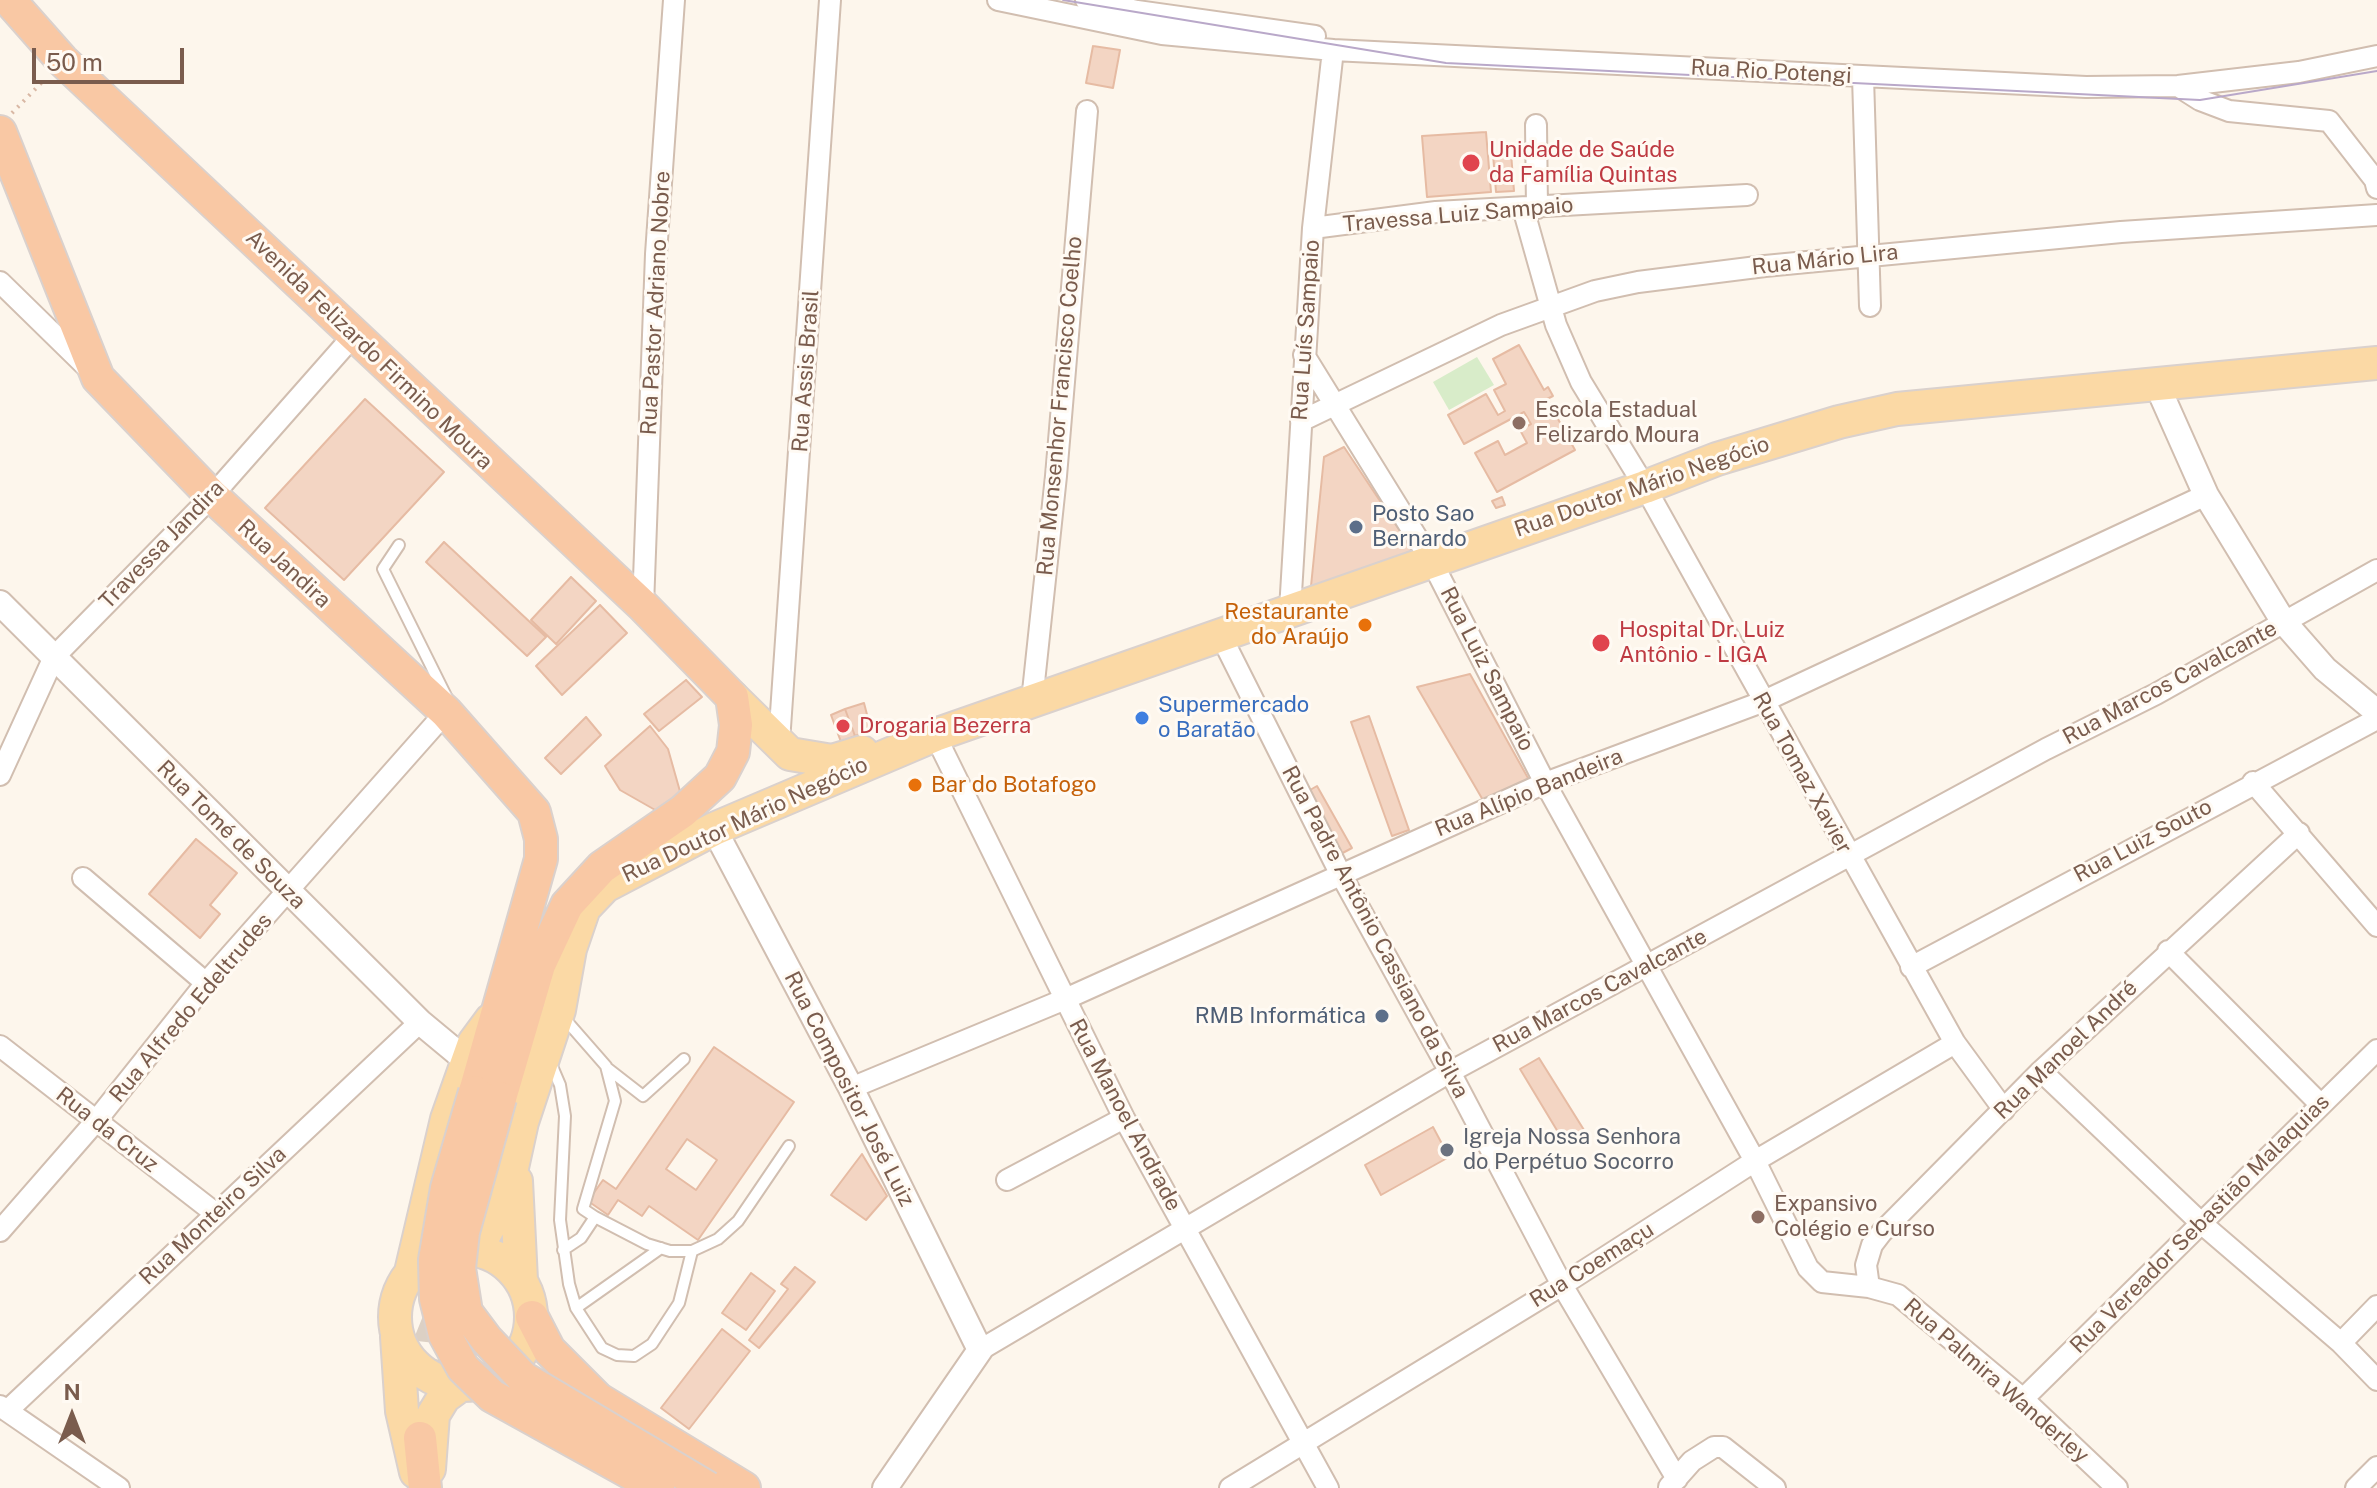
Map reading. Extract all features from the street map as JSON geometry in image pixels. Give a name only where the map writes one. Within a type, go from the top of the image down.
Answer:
[{"type":"highway","name":"Avenida Felizardo Firmino Moura","points":[[9,0],[62,60],[643,606],[732,697]]},
{"type":"highway","points":[[2,126],[98,378]]},
{"type":"highway","name":"Rua Jandira","points":[[98,378],[212,496],[446,712],[534,812],[541,839],[541,859],[493,1017]]},
{"type":"highway","name":"Rua Doutor Mário Negócio","points":[[487,1095],[539,965],[567,905],[585,881],[683,811],[720,777],[733,752],[736,725],[732,697]]},
{"type":"highway","points":[[537,1048],[567,905]]},
{"type":"highway","points":[[493,1017],[487,1095],[459,1268],[466,1312],[487,1340],[523,1378],[708,1488]]},
{"type":"highway","points":[[487,1095],[438,1234],[436,1299],[445,1335],[463,1368],[492,1396],[658,1488]]},
{"type":"highway","points":[[532,1317],[549,1350],[598,1399],[744,1488]]},
{"type":"highway","points":[[462,1386],[511,1420],[631,1488]]},
{"type":"highway","points":[[420,1438],[425,1488]]},
{"type":"main road","name":"Rua Doutor Mário Negócio","points":[[476,1250],[506,1195],[537,1048],[559,1010],[570,949],[584,908],[605,886],[714,829],[935,735],[1645,487],[1717,459],[1839,422],[1897,409],[2377,363]]},
{"type":"main road","name":"Rua Doutor Mário Negócio","points":[[732,697],[790,754],[832,761],[935,735]]},
{"type":"main road","points":[[425,1488],[402,1411],[395,1305],[411,1272],[447,1119],[467,1061],[493,1017]]},
{"type":"main road","name":"Rua Doutor Mário Negócio","points":[[514,1162],[521,1280]]},
{"type":"main road","points":[[411,1272],[442,1251],[476,1250],[493,1255],[521,1280],[529,1297],[532,1317],[524,1347],[505,1371],[487,1381],[462,1386],[444,1397],[433,1415],[425,1488]]},
{"type":"main road","points":[[397,1337],[417,1367],[432,1379],[462,1386]]},
{"type":"street","name":"Rua Pastor Adriano Nobre","points":[[643,606],[656,254],[674,0]]},
{"type":"street","name":"Rua Assis Brasil","points":[[779,742],[830,0]]},
{"type":"street","name":"Rua Rio Potengi","points":[[998,0],[1162,34],[1333,50],[2086,87],[2178,86]]},
{"type":"street","name":"Rua Rio Potengi","points":[[1086,0],[1137,11],[1359,43],[1386,53]]},
{"type":"street","name":"Rua Luís Sampaio","points":[[1290,610],[1313,228],[1333,50]]},
{"type":"street","points":[[2178,86],[2299,72],[2377,56]]},
{"type":"street","points":[[1863,77],[1866,256],[1870,306]]},
{"type":"street","points":[[2178,86],[2200,100],[2229,111],[2329,121],[2376,182]]},
{"type":"street","name":"Rua Monsenhor Francisco Coelho","points":[[1032,701],[1056,476],[1087,111]]},
{"type":"street","name":"Rua Tomaz Xavier","points":[[1536,125],[1530,208],[1550,306],[1581,382],[1645,487],[1762,702],[1955,1043],[2004,1110]]},
{"type":"street","name":"Travessa Luiz Sampaio","points":[[1313,228],[1436,212],[1747,195]]},
{"type":"street","name":"Rua Mário Lira","points":[[1301,421],[1550,306],[1638,282],[2121,232],[2377,215]]},
{"type":"street","name":"Rua Jandira","points":[[0,282],[98,378]]},
{"type":"street","name":"Travessa Jandira","points":[[0,775],[54,657],[212,496],[354,335]]},
{"type":"street","name":"Rua Luiz Sampaio","points":[[1304,355],[1432,562],[1545,783],[1755,1161],[1808,1268],[1822,1282],[1869,1287]]},
{"type":"street","points":[[2157,385],[2206,495],[2283,621],[2325,669],[2377,712]]},
{"type":"street","name":"Rua Alípio Bandeira","points":[[851,1088],[1063,1000],[1545,783],[1762,702],[2206,495]]},
{"type":"street","name":"Rua Marcos Cavalcante","points":[[885,1488],[980,1350],[1450,1072],[2156,694],[2377,570]]},
{"type":"street","name":"Rua Tomé de Souza","points":[[0,603],[420,1022],[467,1061]]},
{"type":"street","name":"Rua Padre Antônio Cassiano da Silva","points":[[1220,634],[1340,873],[1672,1483]]},
{"type":"street","name":"Rua Alfredo Edeltrudes","points":[[0,1231],[96,1121],[206,983],[446,712]]},
{"type":"street","name":"Rua Luiz Souto","points":[[1911,967],[2253,782],[2377,719]]},
{"type":"street","name":"Rua Manoel Andrade","points":[[935,735],[1063,1000],[1124,1118],[1328,1488]]},
{"type":"street","points":[[2253,782],[2377,926]]},
{"type":"street","name":"Rua Compositor José Luiz","points":[[714,829],[851,1088],[980,1350]]},
{"type":"street","name":"Rua Manoel André","points":[[1869,1287],[1866,1265],[1872,1245],[1882,1232],[2041,1071],[2299,833]]},
{"type":"street","points":[[83,878],[206,983]]},
{"type":"street","points":[[2168,951],[2321,1105]]},
{"type":"street","name":"Rua Monteiro Silva","points":[[4,1408],[420,1022]]},
{"type":"street","name":"Rua Coemaçu","points":[[1230,1488],[1562,1285],[1755,1161],[1955,1043]]},
{"type":"street","name":"Rua da Cruz","points":[[0,1046],[215,1213]]},
{"type":"street","name":"Rua Vereador Sebastião Malaquias","points":[[2023,1399],[2377,1050]]},
{"type":"street","points":[[2041,1071],[2201,1223],[2341,1343],[2377,1380]]},
{"type":"street","points":[[1007,1180],[1124,1118]]},
{"type":"street","name":"Rua Palmira Wanderley","points":[[1869,1287],[1898,1295],[2023,1399],[2117,1488]]},
{"type":"street","points":[[2341,1343],[2377,1306]]},
{"type":"street","points":[[4,1408],[106,1484]]},
{"type":"street","points":[[1672,1483],[1706,1449],[1723,1447],[1775,1488]]},
{"type":"street","points":[[2356,1488],[2377,1467]]},
{"type":"lane","points":[[399,545],[383,569],[443,685],[448,704],[446,712]]},
{"type":"lane","points":[[559,1010],[606,1066],[643,1096],[684,1059]]},
{"type":"lane","points":[[537,1048],[560,1085],[565,1116],[560,1220],[563,1250],[576,1308],[602,1348],[617,1355],[634,1356],[652,1344],[679,1303],[692,1251]]},
{"type":"lane","points":[[606,1066],[615,1101],[583,1209],[661,1248],[692,1251],[718,1239],[738,1221],[789,1146]]},
{"type":"lane","points":[[563,1250],[581,1238],[595,1217]]},
{"type":"lane","points":[[576,1308],[661,1248]]},
{"type":"path","points":[[2,126],[48,76]]},
{"type":"green space","points":[[1477,357],[1494,385],[1449,410],[1433,382]]},
{"type":"building","points":[[1093,46],[1120,50],[1113,88],[1086,83]]},
{"type":"building","points":[[1486,132],[1491,192],[1427,197],[1422,136]]},
{"type":"building","points":[[1511,153],[1514,191],[1496,192],[1493,154]]},
{"type":"building","points":[[1519,345],[1544,390],[1548,387],[1553,396],[1547,399],[1575,450],[1497,492],[1475,453],[1498,441],[1505,455],[1527,443],[1520,430],[1531,424],[1524,412],[1464,444],[1448,415],[1486,394],[1498,415],[1505,411],[1494,390],[1506,384],[1493,359]]},
{"type":"building","points":[[365,399],[444,472],[344,580],[265,508]]},
{"type":"building","name":"Posto Sao Bernardo","points":[[1344,447],[1420,561],[1310,596],[1324,457]]},
{"type":"building","points":[[1502,497],[1505,505],[1496,508],[1492,501]]},
{"type":"building","points":[[444,542],[546,637],[527,656],[426,562]]},
{"type":"building","points":[[571,577],[596,601],[556,644],[531,620]]},
{"type":"building","points":[[600,605],[627,633],[562,695],[536,666]]},
{"type":"building","points":[[1470,674],[1533,787],[1487,807],[1417,687]]},
{"type":"building","points":[[686,680],[702,697],[659,731],[644,714]]},
{"type":"building","points":[[864,703],[871,730],[855,736],[845,709]]},
{"type":"building","name":"Drogaria Bezerra","points":[[845,709],[855,736],[841,742],[831,715]]},
{"type":"building","points":[[1369,716],[1409,830],[1392,836],[1351,722]]},
{"type":"building","points":[[586,717],[601,735],[561,774],[545,758]]},
{"type":"building","points":[[650,726],[668,749],[683,802],[664,815],[620,790],[605,766]]},
{"type":"building","points":[[1317,786],[1352,848],[1337,856],[1303,794]]},
{"type":"building","points":[[196,839],[237,873],[210,905],[220,914],[200,938],[149,894]]},
{"type":"building","points":[[714,1047],[794,1102],[698,1240],[649,1206],[642,1216],[618,1200],[608,1215],[588,1201],[603,1180],[616,1189]],"holes":[[[687,1139],[717,1160],[696,1190],[666,1169]]]},
{"type":"building","points":[[1539,1058],[1584,1130],[1564,1142],[1520,1069]]},
{"type":"building","points":[[1433,1127],[1449,1157],[1381,1195],[1365,1165]]},
{"type":"building","points":[[862,1154],[887,1196],[866,1220],[831,1195]]},
{"type":"building","points":[[795,1267],[815,1282],[759,1348],[749,1340],[788,1289],[781,1284]]},
{"type":"building","points":[[751,1273],[775,1291],[746,1330],[722,1313]]},
{"type":"building","points":[[722,1329],[750,1351],[689,1429],[661,1408]]},
{"type":"tunnel","points":[[420,1438],[431,1339],[445,1304]]},
{"type":"tram line","points":[[1063,0],[1446,63],[2200,100],[2377,71]]},
{"type":"place","name":"Unidade de Saúde da Família Quintas","points":[[1471,163]]},
{"type":"place","name":"Escola Estadual Felizardo Moura","points":[[1519,423]]},
{"type":"place","name":"Posto Sao Bernardo","points":[[1356,527]]},
{"type":"place","name":"Restaurante do Araújo","points":[[1365,625]]},
{"type":"place","name":"Hospital Dr. Luiz Antônio - LIGA","points":[[1601,643]]},
{"type":"place","name":"Supermercado o Baratão","points":[[1142,718]]},
{"type":"place","name":"Drogaria Bezerra","points":[[843,726]]},
{"type":"place","name":"Bar do Botafogo","points":[[915,785]]},
{"type":"place","name":"RMB Informática","points":[[1382,1016]]},
{"type":"place","name":"Igreja Nossa Senhora do Perpétuo Socorro","points":[[1447,1150]]},
{"type":"place","name":"Expansivo Colégio e Curso","points":[[1758,1217]]}]
